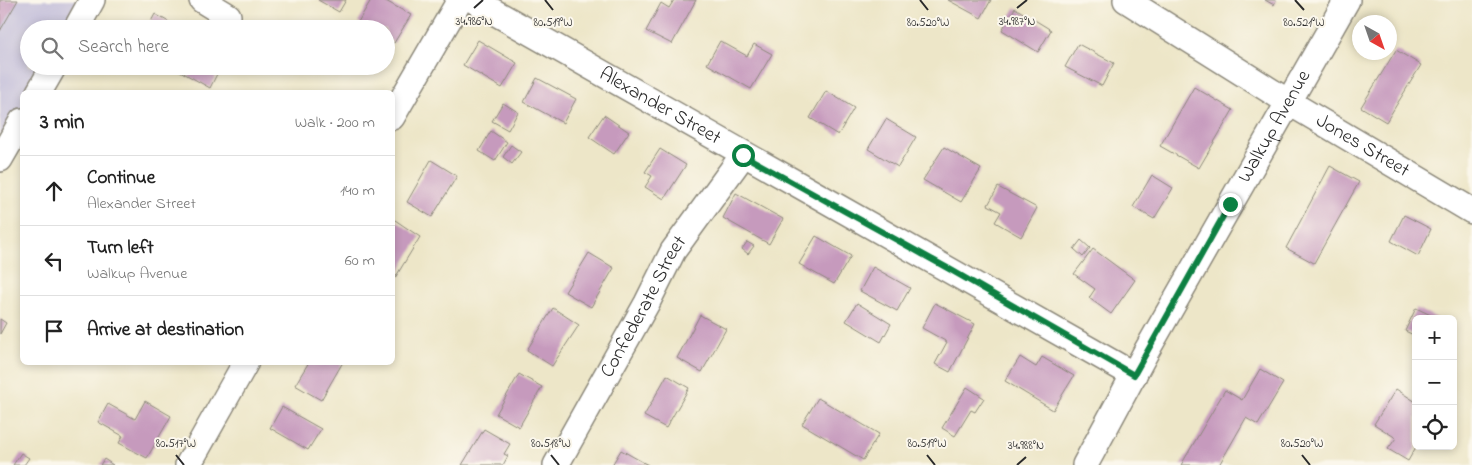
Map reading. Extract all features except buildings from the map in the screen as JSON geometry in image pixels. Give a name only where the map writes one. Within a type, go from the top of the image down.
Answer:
[{"type":"street","points":[[81,20],[92,0]]},
{"type":"street","points":[[202,0],[228,16]]},
{"type":"street","points":[[395,112],[460,0]]},
{"type":"street","name":"Alexander Street","points":[[473,0],[743,155],[942,265],[1134,375]]},
{"type":"street","name":"Jones Street","points":[[1126,0],[1290,103],[1472,211]]},
{"type":"street","name":"Walkup Avenue","points":[[1085,465],[1230,204],[1290,103],[1347,0]]},
{"type":"street","points":[[39,90],[48,75]]},
{"type":"street","points":[[0,158],[20,125]]},
{"type":"street","name":"Confederate Street","points":[[556,465],[647,303],[673,251],[743,155]]},
{"type":"street","points":[[188,465],[244,365]]},
{"type":"shaded area","points":[[0,0],[87,0],[76,20],[20,20],[20,75],[46,75],[37,90],[20,90],[20,122],[0,158]]},
{"type":"route","points":[[743,155],[951,270],[1134,375],[1230,204]]}]
